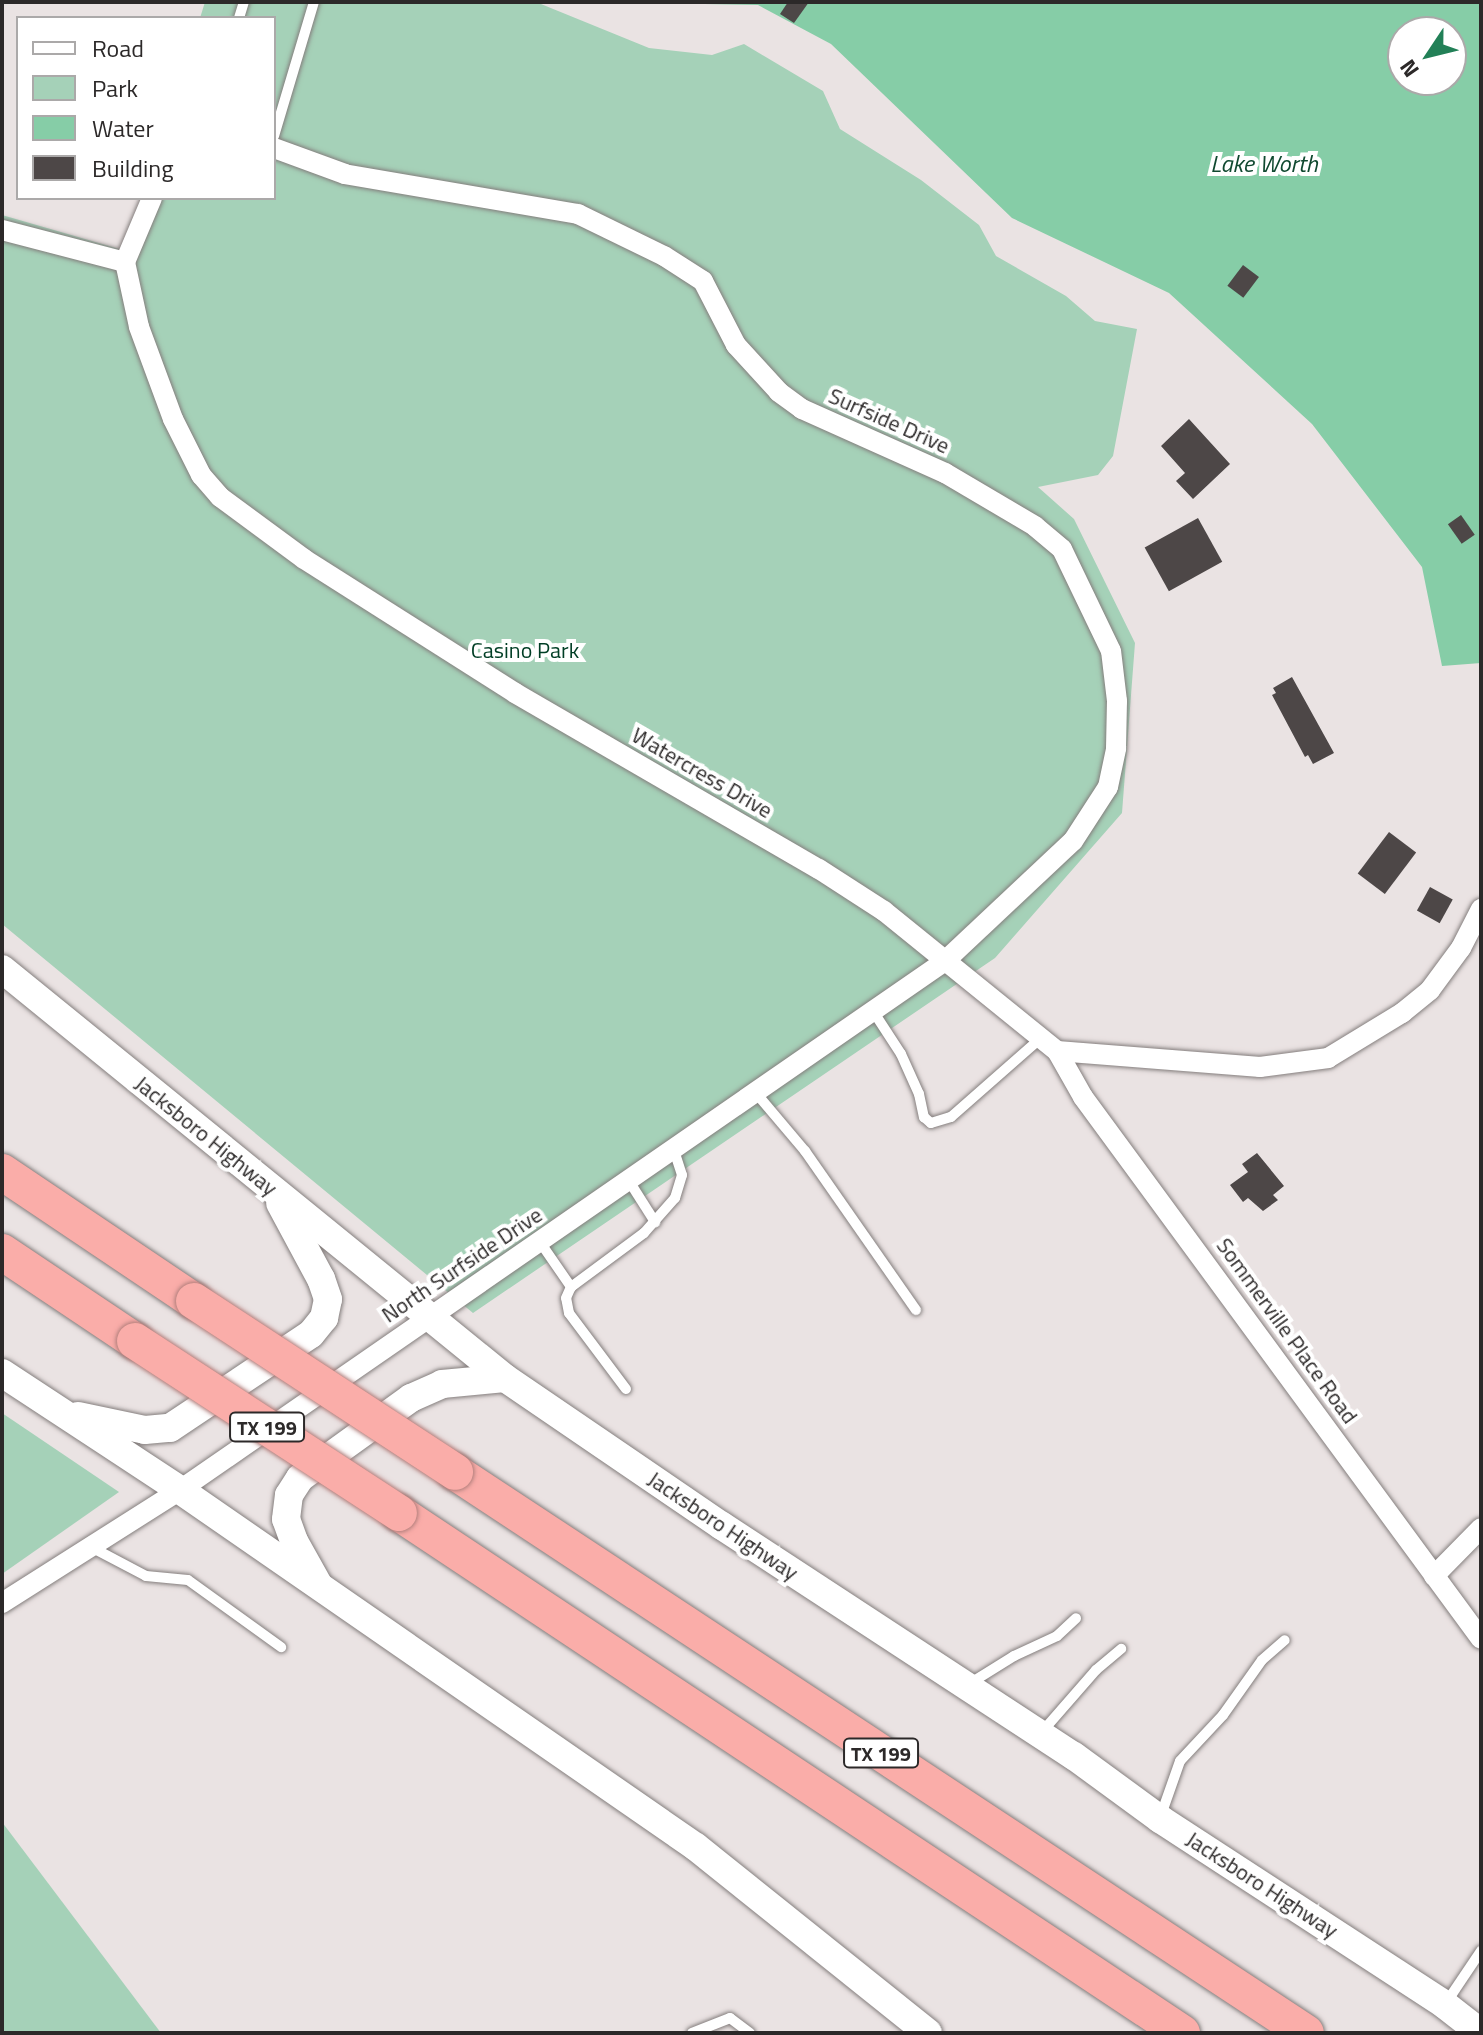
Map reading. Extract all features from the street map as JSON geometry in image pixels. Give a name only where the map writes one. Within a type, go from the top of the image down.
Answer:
[{"type":"highway","name":"TX 199","points":[[2,1172],[1306,2033]]},
{"type":"highway","name":"TX 199","points":[[2,1252],[1182,2033]]},
{"type":"main road","name":"Jacksboro Highway","points":[[2,969],[505,1378],[736,1535],[1040,1734],[1160,1819],[1445,2005],[1481,2033]]},
{"type":"main road","points":[[62,1412],[145,1430],[170,1428],[311,1334],[324,1318],[328,1299],[273,1191]]},
{"type":"main road","points":[[2,1373],[180,1490],[696,1847],[928,2033]]},
{"type":"main road","points":[[323,1591],[294,1541],[286,1519],[289,1495],[300,1478],[411,1398],[442,1384],[505,1378]]},
{"type":"street","name":"Surfside Drive","points":[[276,149],[345,174],[578,214],[664,256],[703,281],[736,345],[752,365],[791,400],[945,473],[1035,526],[1062,549],[1111,651],[1117,701],[1116,748],[1108,787],[1073,841],[945,961]]},
{"type":"street","points":[[2,230],[125,262],[151,200]]},
{"type":"street","name":"Watercress Drive","points":[[125,262],[139,327],[173,419],[201,475],[220,497],[304,559],[515,693],[819,869],[884,911],[1049,1044]]},
{"type":"street","points":[[1049,1044],[1260,1067],[1328,1058],[1402,1013],[1430,990],[1461,948],[1481,909]]},
{"type":"street","name":"North Surfside Drive","points":[[2,1603],[180,1490],[427,1316],[540,1242],[945,961]]},
{"type":"street","name":"Sommerville Place Road","points":[[1049,1044],[1083,1097],[1481,1639]]},
{"type":"street","points":[[1434,1576],[1481,1528]]},
{"type":"lane","points":[[276,129],[314,2]]},
{"type":"lane","points":[[873,1011],[901,1054],[919,1094],[924,1117],[931,1123],[951,1117],[1049,1044]]},
{"type":"lane","points":[[756,1093],[805,1151],[916,1310]]},
{"type":"lane","points":[[626,1389],[569,1313],[566,1298],[571,1287],[644,1233],[675,1198],[682,1175],[674,1150]]},
{"type":"lane","points":[[629,1181],[655,1222]]},
{"type":"lane","points":[[540,1242],[571,1287]]},
{"type":"lane","points":[[91,1547],[146,1576],[188,1580],[281,1647]]},
{"type":"lane","points":[[967,1685],[1014,1656],[1057,1636],[1076,1618]]},
{"type":"lane","points":[[1160,1819],[1180,1761],[1223,1715],[1262,1660],[1285,1640]]},
{"type":"lane","points":[[1040,1734],[1096,1670],[1121,1649]]},
{"type":"lane","points":[[1445,2005],[1481,1951]]},
{"type":"lane","points":[[692,2033],[730,2018],[750,2033]]},
{"type":"green space","name":"Casino Park","points":[[205,2],[536,2],[649,48],[712,55],[744,44],[823,91],[840,129],[921,180],[979,225],[996,256],[1066,296],[1095,321],[1137,329],[1113,456],[1098,475],[1038,487],[1074,519],[1135,643],[1122,813],[995,958],[473,1313],[2,924],[2,215],[123,250],[140,200],[276,200],[276,16],[201,16]]},
{"type":"green space","points":[[2,1413],[119,1492],[2,1574]]},
{"type":"green space","points":[[2,1822],[161,2033],[2,2033]]},
{"type":"water","name":"Lake Worth","points":[[596,2],[1481,2],[1481,663],[1442,666],[1422,567],[1312,424],[1169,293],[1012,218],[831,44],[758,5]]},
{"type":"building","points":[[788,2],[809,2],[794,23],[780,14]]},
{"type":"building","points":[[1243,265],[1259,277],[1243,298],[1227,286]]},
{"type":"building","points":[[1189,419],[1230,464],[1193,499],[1176,481],[1185,473],[1161,446]]},
{"type":"building","points":[[1461,515],[1475,535],[1462,544],[1448,524]]},
{"type":"building","points":[[1198,518],[1222,562],[1169,591],[1145,548]]},
{"type":"building","points":[[1292,677],[1334,753],[1313,764],[1308,755],[1305,757],[1272,695],[1276,693],[1273,688]]},
{"type":"building","points":[[1389,832],[1416,852],[1385,894],[1358,874]]},
{"type":"building","points":[[1430,887],[1453,900],[1440,923],[1417,911]]},
{"type":"building","points":[[1257,1153],[1284,1186],[1273,1195],[1278,1200],[1263,1211],[1248,1198],[1243,1202],[1230,1185],[1248,1172],[1242,1164]]}]
